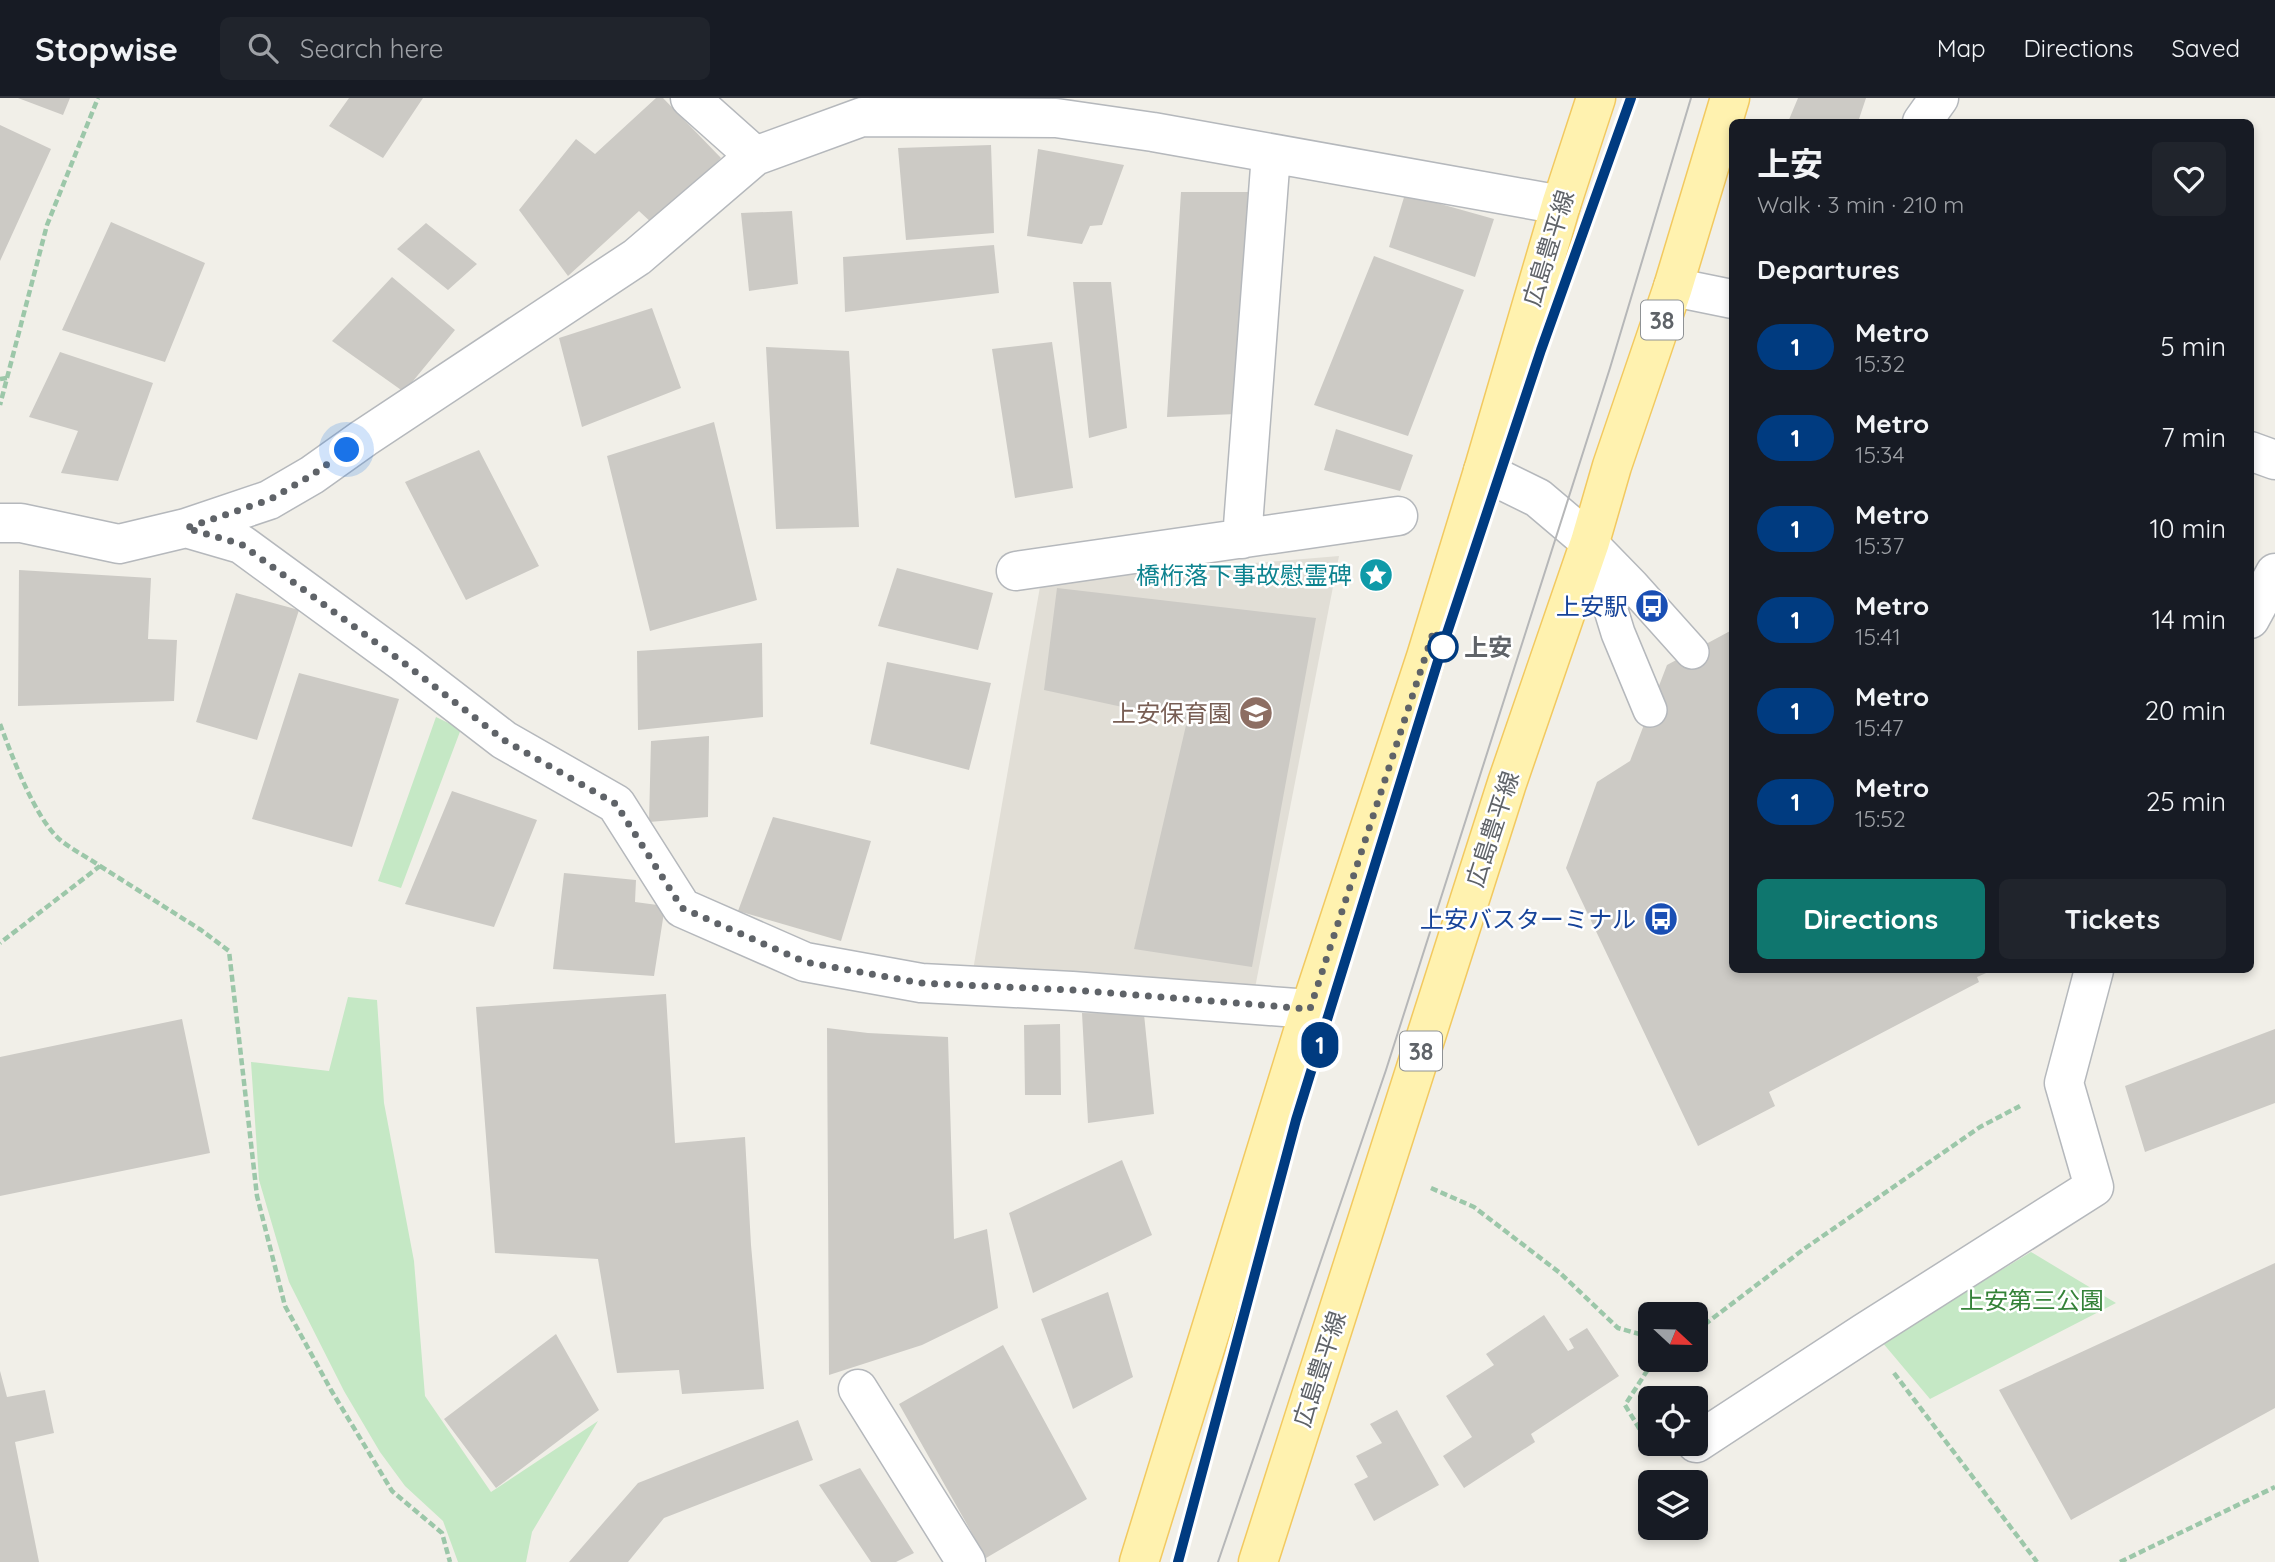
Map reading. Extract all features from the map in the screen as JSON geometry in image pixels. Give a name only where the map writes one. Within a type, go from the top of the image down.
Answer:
[{"type":"main road","name":"広島豊平線","points":[[1139,1562],[1310,1009],[1422,670],[1561,205],[1596,98]]},
{"type":"main road","name":"広島豊平線","points":[[1258,1562],[1507,783],[1590,542],[1612,466],[1673,287],[1730,98]]},
{"type":"street","points":[[690,98],[755,156]]},
{"type":"street","points":[[1924,119],[1939,98]]},
{"type":"street","points":[[0,523],[21,523],[119,544],[186,528],[269,500],[312,475],[637,257],[755,156],[862,117],[1059,108],[1153,132],[1561,205]]},
{"type":"street","points":[[1242,539],[1271,154]]},
{"type":"street","points":[[1673,287],[1729,298]]},
{"type":"street","points":[[2254,452],[2275,460]]},
{"type":"street","points":[[1483,471],[1538,498],[1590,542]]},
{"type":"street","points":[[1016,571],[1398,516]]},
{"type":"street","points":[[186,528],[241,544],[504,740],[616,804],[682,908],[805,962],[921,983],[1072,990],[1310,1009]]},
{"type":"street","points":[[2254,612],[2275,573]]},
{"type":"street","points":[[1708,1428],[2094,1188],[2064,1083],[2093,973]]},
{"type":"street","points":[[858,1389],[966,1562]]},
{"type":"lane","points":[[1590,542],[1692,652]]},
{"type":"lane","points":[[1590,542],[1618,633],[1650,710]]},
{"type":"path","points":[[0,405],[47,225],[98,98]]},
{"type":"path","points":[[0,379],[7,378]]},
{"type":"path","points":[[0,724],[12,757],[41,815],[59,838],[229,951],[257,1196],[285,1306],[331,1390],[392,1491],[442,1533],[450,1562]]},
{"type":"path","points":[[0,943],[100,866]]},
{"type":"path","points":[[1708,1322],[1804,1249],[1980,1127],[2064,1083]]},
{"type":"path","points":[[1384,1168],[1474,1207],[1560,1273],[1618,1328],[1638,1334]]},
{"type":"path","points":[[1864,1333],[2037,1562]]},
{"type":"path","points":[[1638,1427],[1625,1405],[1646,1372]]},
{"type":"path","points":[[2120,1562],[2275,1487]]},
{"type":"shaded area","points":[[1339,556],[1255,988],[973,970],[1041,581]]},
{"type":"green space","points":[[436,717],[461,729],[401,888],[378,881]]},
{"type":"green space","points":[[348,997],[377,1000],[384,1103],[414,1261],[425,1396],[491,1492],[598,1421],[532,1532],[526,1562],[458,1562],[443,1521],[405,1486],[380,1452],[344,1391],[289,1282],[259,1180],[251,1062],[329,1071]]},
{"type":"green space","name":"上安第三公園","points":[[2031,1252],[2116,1303],[1930,1399],[1882,1342]]},
{"type":"building","points":[[18,98],[70,98],[63,115]]},
{"type":"building","points":[[349,98],[423,98],[383,158],[329,126]]},
{"type":"building","points":[[656,98],[663,98],[721,158],[653,224],[639,211],[568,276],[519,210],[576,139],[595,154]]},
{"type":"building","points":[[1798,98],[1866,98],[1859,119],[1789,119]]},
{"type":"building","points":[[0,125],[51,149],[0,261]]},
{"type":"building","points":[[991,145],[994,233],[906,240],[898,148]]},
{"type":"building","points":[[1038,149],[1124,165],[1102,225],[1090,226],[1082,244],[1027,236]]},
{"type":"building","points":[[1181,192],[1248,192],[1236,414],[1167,417]]},
{"type":"building","points":[[1405,194],[1494,219],[1475,277],[1389,247]]},
{"type":"building","points":[[792,211],[798,284],[749,291],[741,213]]},
{"type":"building","points":[[111,222],[205,263],[165,362],[62,330]]},
{"type":"building","points":[[426,223],[477,264],[448,290],[397,249]]},
{"type":"building","points":[[994,245],[999,293],[845,312],[843,257]]},
{"type":"building","points":[[1374,256],[1464,290],[1408,436],[1314,405]]},
{"type":"building","points":[[392,277],[455,330],[404,392],[332,341]]},
{"type":"building","points":[[1073,282],[1111,282],[1127,428],[1089,438]]},
{"type":"building","points":[[652,308],[681,388],[582,427],[559,338]]},
{"type":"building","points":[[1052,342],[1073,488],[1015,498],[992,349]]},
{"type":"building","points":[[766,347],[849,351],[859,527],[776,529]]},
{"type":"building","points":[[60,352],[153,383],[118,481],[61,473],[78,431],[29,417]]},
{"type":"building","points":[[714,422],[757,600],[650,631],[607,456]]},
{"type":"building","points":[[1336,429],[1413,455],[1400,491],[1324,470]]},
{"type":"building","points":[[479,450],[539,566],[466,600],[405,482]]},
{"type":"building","points":[[897,568],[993,593],[978,650],[878,626]]},
{"type":"building","points":[[19,570],[151,578],[148,639],[177,640],[174,701],[18,706]]},
{"type":"building","points":[[1057,588],[1316,618],[1252,967],[1134,949],[1187,721],[1044,690]]},
{"type":"building","points":[[236,593],[299,610],[257,740],[196,722]]},
{"type":"building","name":"上安バスターミナル","points":[[1729,632],[1729,973],[1986,973],[1977,977],[1979,982],[1769,1092],[1775,1106],[1698,1146],[1566,868],[1597,782],[1630,761],[1667,665]]},
{"type":"building","points":[[762,643],[763,717],[638,730],[637,651]]},
{"type":"building","points":[[887,662],[991,683],[969,770],[870,744]]},
{"type":"building","points":[[299,673],[399,699],[352,847],[252,819]]},
{"type":"building","points":[[709,736],[708,817],[649,822],[651,741]]},
{"type":"building","points":[[452,791],[537,820],[494,927],[405,904]]},
{"type":"building","points":[[773,817],[871,841],[841,941],[738,911]]},
{"type":"building","points":[[564,873],[636,880],[635,902],[665,906],[654,976],[553,969]]},
{"type":"building","points":[[666,994],[675,1143],[745,1137],[751,1245],[764,1389],[682,1394],[679,1370],[617,1373],[598,1259],[495,1253],[476,1007]]},
{"type":"building","points":[[1082,1013],[1144,1014],[1154,1114],[1088,1123]]},
{"type":"building","points":[[182,1019],[210,1153],[0,1196],[0,1057]]},
{"type":"building","points":[[1060,1024],[1061,1095],[1025,1095],[1024,1025]]},
{"type":"building","points":[[827,1028],[948,1037],[954,1239],[987,1229],[998,1308],[922,1345],[829,1375]]},
{"type":"building","points":[[2275,1029],[2275,1103],[2145,1152],[2125,1086]]},
{"type":"building","points":[[1122,1160],[1152,1235],[1033,1293],[1009,1213]]},
{"type":"building","points":[[2275,1263],[2275,1408],[2071,1520],[1999,1390]]},
{"type":"building","points":[[1108,1292],[1133,1377],[1073,1409],[1041,1319]]},
{"type":"building","points":[[1544,1315],[1568,1351],[1574,1348],[1569,1339],[1587,1328],[1619,1376],[1531,1434],[1535,1442],[1464,1488],[1443,1456],[1472,1437],[1446,1396],[1494,1365],[1486,1354]]},
{"type":"building","points":[[556,1334],[599,1410],[496,1488],[444,1419]]},
{"type":"building","points":[[1003,1345],[1087,1499],[986,1558],[899,1404]]},
{"type":"building","points":[[0,1371],[7,1397],[45,1390],[54,1433],[15,1442],[39,1562],[0,1562]]},
{"type":"building","points":[[1397,1410],[1439,1485],[1374,1521],[1354,1484],[1368,1477],[1356,1456],[1382,1443],[1370,1424]]},
{"type":"building","points":[[798,1420],[813,1460],[664,1518],[628,1562],[569,1562],[638,1483]]},
{"type":"building","points":[[860,1468],[914,1553],[896,1562],[871,1562],[819,1485]]},
{"type":"tram line","points":[[1178,1562],[1288,1146],[1442,648],[1541,350],[1631,98]]},
{"type":"tram line","points":[[1218,1562],[1386,1070],[1610,368],[1691,98]]},
{"type":"metro line","name":"1","points":[[1178,1562],[1288,1146],[1442,648],[1541,350],[1631,98]]},
{"type":"place","name":"橋桁落下事故慰霊碑","points":[[1376,575]]},
{"type":"place","name":"上安駅","points":[[1652,606]]},
{"type":"place","name":"上安","points":[[1443,647]]},
{"type":"place","name":"上安保育園","points":[[1256,713]]},
{"type":"place","name":"上安バスターミナル","points":[[1661,919]]},
{"type":"route","points":[[347,450],[312,475],[269,500],[186,528],[241,544],[504,740],[616,804],[682,908],[805,962],[921,983],[1072,990],[1310,1009],[1434,630],[1443,647]]}]
